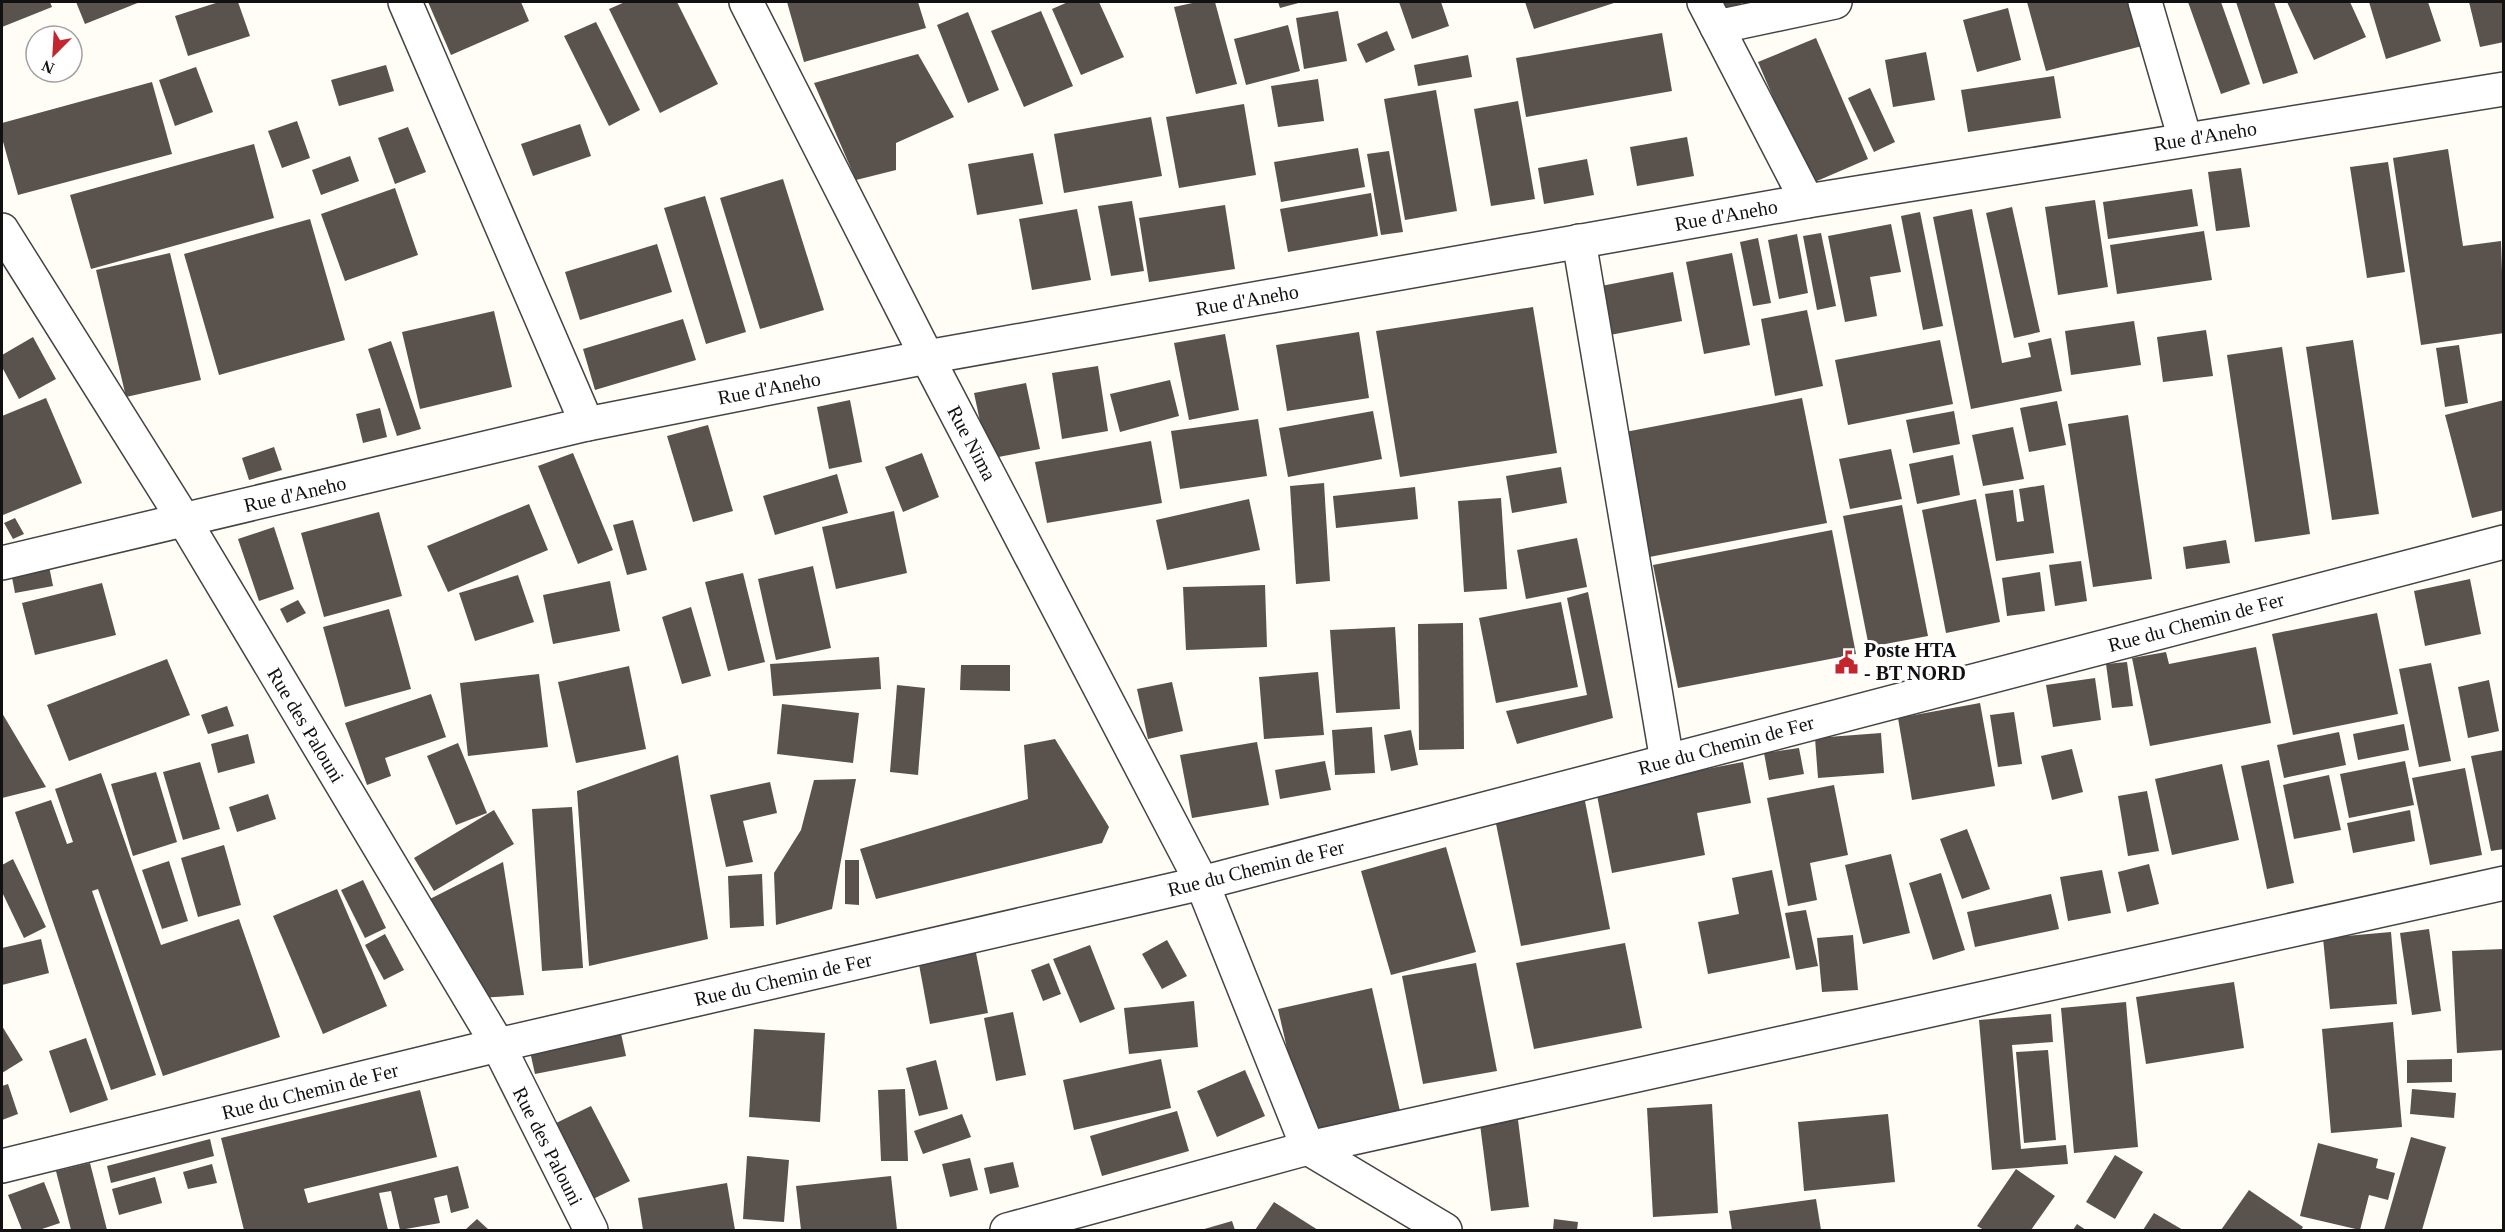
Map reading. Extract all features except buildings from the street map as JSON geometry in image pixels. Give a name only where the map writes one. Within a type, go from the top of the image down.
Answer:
[{"type":"street","points":[[405,2],[587,424]]},
{"type":"street","name":"Rue Nima","points":[[746,2],[927,357],[1202,883],[1308,1148]]},
{"type":"street","points":[[1807,201],[1710,14],[1835,2]]},
{"type":"street","points":[[2145,2],[2185,139]]},
{"type":"street","name":"Rue d'Aneho","points":[[2,563],[587,424],[927,357],[1807,201],[2504,89]]},
{"type":"street","name":"Rue des Palouni","points":[[2,230],[184,520],[498,1045],[591,1230]]},
{"type":"street","points":[[1580,241],[1667,761]]},
{"type":"street","name":"Rue du Chemin de Fer","points":[[2,1166],[498,1045],[1202,883],[2504,542]]},
{"type":"street","points":[[1006,1230],[1308,1148],[2504,883]]},
{"type":"street","points":[[1308,1148],[1445,1230]]},
{"type":"place","name":"Poste HTA - BT NORD","points":[[1846,662]]}]
